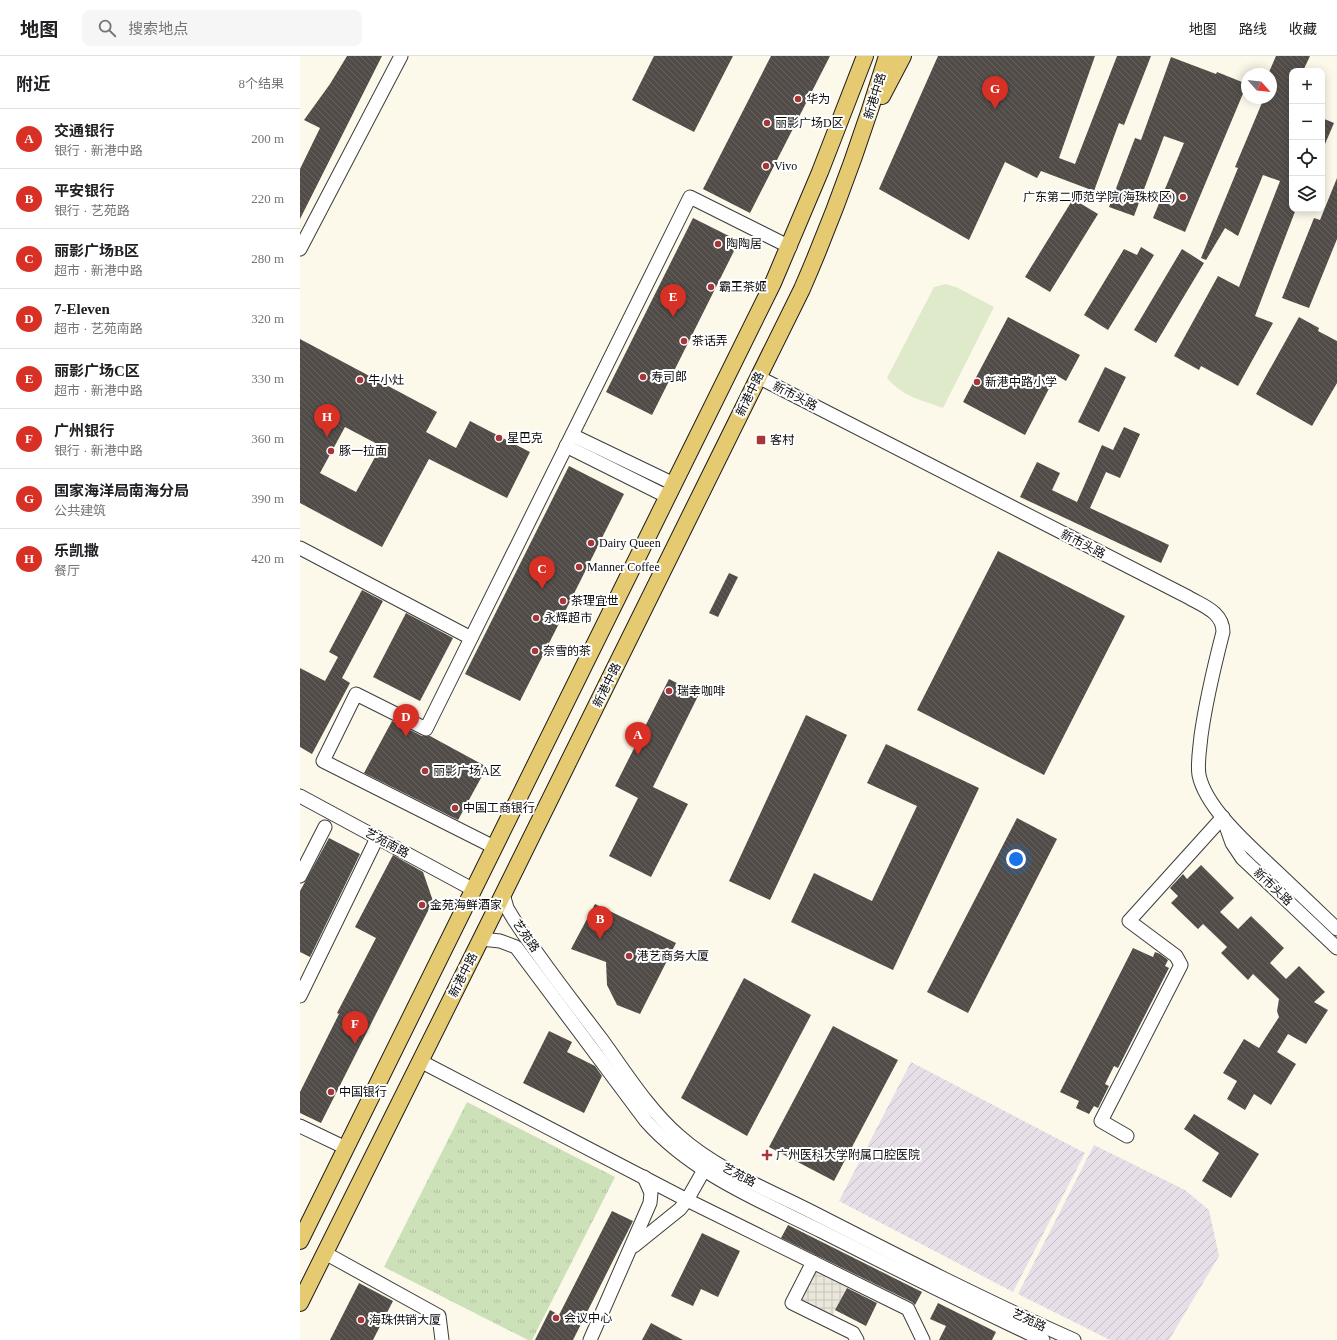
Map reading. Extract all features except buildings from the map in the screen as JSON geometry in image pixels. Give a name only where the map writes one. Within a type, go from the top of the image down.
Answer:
[{"type":"main road","points":[[844,108],[859,56]]},
{"type":"main road","name":"新港中路","points":[[300,1241],[759,314],[790,247],[844,108],[866,56]]},
{"type":"main road","name":"新港中路","points":[[300,1303],[482,939],[815,259],[868,120],[887,56]]},
{"type":"main road","points":[[868,120],[903,56]]},
{"type":"street","points":[[300,249],[401,56]]},
{"type":"street","points":[[494,847],[323,761],[356,694],[426,729],[690,197],[790,247]]},
{"type":"street","name":"新市头路","points":[[758,378],[1188,597],[1217,615],[1223,623],[1223,632],[1207,693],[1199,753],[1199,774],[1204,788],[1223,817],[1241,838],[1337,929]]},
{"type":"street","points":[[569,440],[671,491]]},
{"type":"street","points":[[300,548],[471,638]]},
{"type":"street","name":"艺苑南路","points":[[300,796],[474,890]]},
{"type":"street","points":[[1126,1136],[1101,1121],[1181,965],[1176,956],[1129,921],[1223,817]]},
{"type":"street","name":"新市头路","points":[[1223,817],[1226,831],[1242,858],[1337,948]]},
{"type":"street","points":[[300,876],[325,827]]},
{"type":"street","points":[[300,996],[377,838]]},
{"type":"street","name":"艺苑路","points":[[504,894],[507,908],[513,918],[560,984],[655,1109],[690,1146],[728,1169],[829,1221],[986,1300],[1074,1340]]},
{"type":"street","name":"艺苑路","points":[[482,939],[500,941],[516,947],[646,1121],[674,1148],[704,1170],[948,1295],[1043,1340]]},
{"type":"street","points":[[420,1061],[687,1200],[908,1309],[923,1340]]},
{"type":"street","points":[[300,1126],[346,1148]]},
{"type":"street","points":[[628,1254],[640,1240],[680,1209],[687,1200],[704,1170]]},
{"type":"street","points":[[590,1340],[650,1203],[650,1193],[644,1177]]},
{"type":"street","points":[[325,1252],[439,1316],[442,1340]]},
{"type":"street","points":[[813,1262],[792,1303],[853,1333],[857,1340]]},
{"type":"shaded area","points":[[911,1062],[1085,1153],[1013,1292],[839,1201]]},
{"type":"shaded area","points":[[1094,1145],[1185,1190],[1209,1210],[1219,1256],[1169,1340],[1110,1340],[1018,1294]]},
{"type":"shaded area","points":[[813,1262],[850,1280],[830,1321],[792,1303]]},
{"type":"green space","points":[[946,284],[958,288],[994,307],[943,408],[906,394],[887,378],[934,287]]},
{"type":"green space","points":[[467,1102],[615,1177],[532,1340],[528,1340],[384,1267]]},
{"type":"place","name":"华为","points":[[798,99]]},
{"type":"place","name":"国家海洋局南海分局","points":[[995,109]]},
{"type":"place","name":"丽影广场D区","points":[[767,123]]},
{"type":"place","name":"Vivo","points":[[766,166]]},
{"type":"place","name":"广东第二师范学院(海珠校区)","points":[[1183,197]]},
{"type":"place","name":"陶陶居","points":[[718,244]]},
{"type":"place","name":"霸王茶姬","points":[[711,287]]},
{"type":"place","name":"丽影广场C区","points":[[673,317]]},
{"type":"place","name":"茶话弄","points":[[684,341]]},
{"type":"place","name":"寿司郎","points":[[643,377]]},
{"type":"place","name":"牛小灶","points":[[360,380]]},
{"type":"place","name":"新港中路小学","points":[[977,382]]},
{"type":"place","name":"乐凯撒","points":[[327,437]]},
{"type":"place","name":"星巴克","points":[[499,438]]},
{"type":"place","name":"客村","points":[[761,440]]},
{"type":"place","name":"豚一拉面","points":[[331,451]]},
{"type":"place","name":"Dairy Queen","points":[[591,543]]},
{"type":"place","name":"Manner Coffee","points":[[579,567]]},
{"type":"place","name":"丽影广场B区","points":[[542,589]]},
{"type":"place","name":"茶理宜世","points":[[563,601]]},
{"type":"place","name":"永辉超市","points":[[536,618]]},
{"type":"place","name":"奈雪的茶","points":[[535,651]]},
{"type":"place","name":"瑞幸咖啡","points":[[669,691]]},
{"type":"place","name":"7-Eleven","points":[[406,737]]},
{"type":"place","name":"交通银行","points":[[638,755]]},
{"type":"place","name":"丽影广场A区","points":[[425,771]]},
{"type":"place","name":"中国工商银行","points":[[455,808]]},
{"type":"place","name":"金苑海鲜酒家","points":[[422,905]]},
{"type":"place","name":"平安银行","points":[[600,939]]},
{"type":"place","name":"港艺商务大厦","points":[[629,956]]},
{"type":"place","name":"广州银行","points":[[355,1044]]},
{"type":"place","name":"中国银行","points":[[331,1092]]},
{"type":"place","name":"广州医科大学附属口腔医院","points":[[767,1155]]},
{"type":"place","name":"会议中心","points":[[556,1318]]},
{"type":"place","name":"海珠供销大厦","points":[[361,1320]]}]
